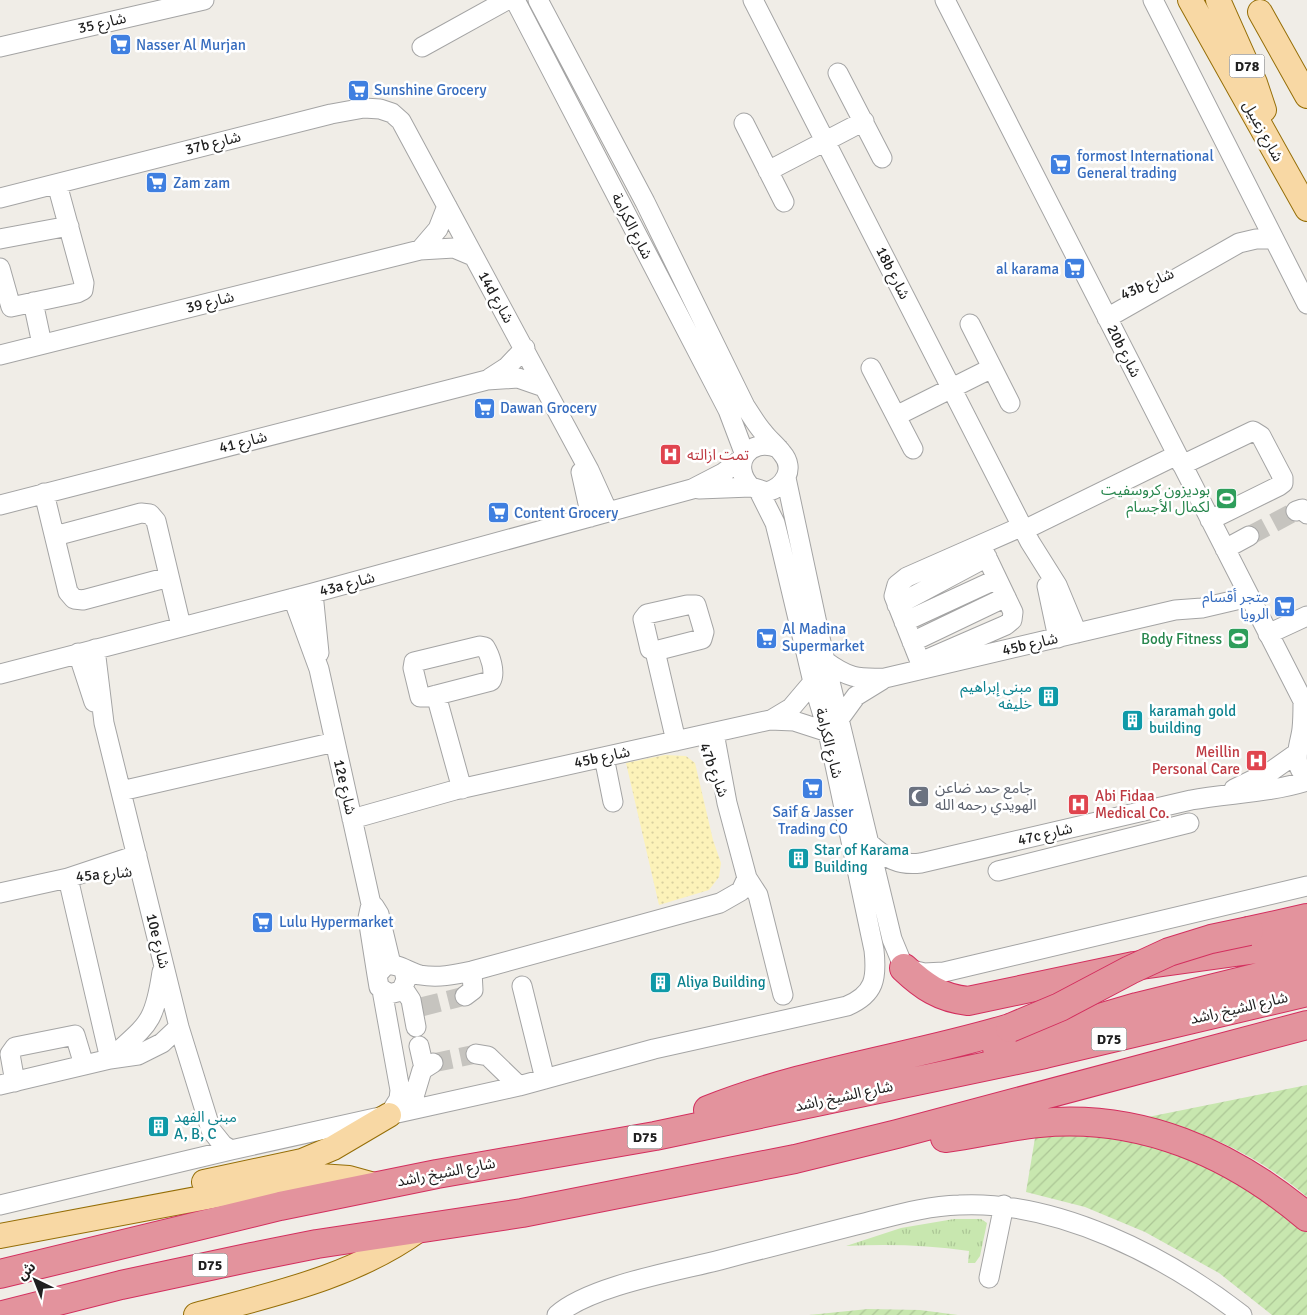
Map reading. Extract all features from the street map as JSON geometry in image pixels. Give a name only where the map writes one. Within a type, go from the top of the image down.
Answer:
[{"type":"highway","points":[[655,1136],[699,1114],[745,1097],[858,1065],[1010,1028],[1060,1007],[1130,970],[1170,952],[1211,939],[1307,918]]},
{"type":"highway","points":[[904,968],[934,992],[956,1000],[968,1001],[1134,966],[1307,942]]},
{"type":"highway","points":[[911,1082],[967,1058],[1075,1024],[1307,964]]},
{"type":"highway","name":"شارع الشيخ راشد","points":[[0,1274],[253,1212],[378,1186],[655,1136],[1045,1054],[1307,992]]},
{"type":"highway","points":[[1188,1056],[1307,1025]]},
{"type":"highway","points":[[1188,1056],[1250,1052],[1307,1044]]},
{"type":"highway","name":"D75","points":[[3,1315],[121,1285],[317,1244],[420,1229],[643,1190],[786,1161],[897,1134],[1188,1056]]},
{"type":"highway","points":[[897,1134],[941,1138],[1017,1126],[1069,1121],[1123,1126],[1171,1137],[1217,1156],[1265,1184],[1307,1217]]},
{"type":"main road","name":"شارع زعبيل","points":[[1190,0],[1307,209]]},
{"type":"main road","name":"D78","points":[[1218,0],[1260,96],[1264,108],[1265,134]]},
{"type":"main road","points":[[1260,12],[1307,96]]},
{"type":"main road","points":[[32,1229],[45,1220],[64,1213],[302,1161],[333,1148],[400,1112]]},
{"type":"main road","name":"شارع الشيخ راشد","points":[[0,1236],[319,1176],[349,1178],[378,1186]]},
{"type":"main road","name":"D75","points":[[196,1315],[298,1288],[397,1246],[420,1229]]},
{"type":"main road","points":[[260,1315],[278,1299],[298,1288]]},
{"type":"street","name":"شارع 35","points":[[0,47],[204,0]]},
{"type":"street","points":[[422,47],[507,0]]},
{"type":"street","name":"شارع الكرامة","points":[[515,0],[728,410],[744,456]]},
{"type":"street","name":"شارع الكرامة","points":[[538,0],[645,202],[745,406],[756,424],[778,448]]},
{"type":"street","name":"18b شارع","points":[[753,0],[1026,534],[1057,586],[1077,633]]},
{"type":"street","name":"20b شارع","points":[[945,0],[1268,634],[1306,703]]},
{"type":"street","points":[[1153,0],[1307,304]]},
{"type":"street","points":[[838,73],[882,158]]},
{"type":"street","name":"37b شارع","points":[[0,198],[216,142],[364,108],[380,109],[392,113],[401,121],[415,142]]},
{"type":"street","points":[[768,171],[864,121]]},
{"type":"street","points":[[744,123],[784,202]]},
{"type":"street","name":"14d شارع","points":[[415,142],[473,256],[578,451],[600,515]]},
{"type":"street","points":[[0,268],[11,307],[77,294],[83,290],[84,283],[58,184]]},
{"type":"street","points":[[420,250],[438,229],[447,206]]},
{"type":"street","name":"43b شارع","points":[[1239,243],[1261,215]]},
{"type":"street","points":[[0,239],[69,226]]},
{"type":"street","name":"43b شارع","points":[[1104,311],[1174,281],[1195,266],[1239,243],[1256,239],[1274,238]]},
{"type":"street","name":"شارع 39","points":[[0,355],[420,250],[454,248],[473,256]]},
{"type":"street","points":[[33,302],[42,344]]},
{"type":"street","points":[[970,324],[1010,402]]},
{"type":"street","name":"شارع 41","points":[[487,380],[507,368],[524,348]]},
{"type":"street","points":[[871,368],[913,449]]},
{"type":"street","points":[[896,416],[992,368]]},
{"type":"street","name":"شارع 41","points":[[0,505],[487,380],[518,378],[544,386]]},
{"type":"street","points":[[984,551],[1013,612],[1010,623],[922,666],[894,592],[902,580],[1026,534],[1179,460],[1253,431],[1261,436],[1283,478],[1283,483],[1210,520]]},
{"type":"street","points":[[764,444],[778,448],[786,458],[788,465],[786,478],[775,490],[754,489],[741,474],[744,456],[757,446],[764,444]]},
{"type":"street","name":"43a شارع","points":[[0,674],[181,626],[313,594],[692,489],[723,473],[744,456]]},
{"type":"street","name":"شارع الكرامة","points":[[545,1079],[654,1049],[847,1006],[864,996],[875,980],[874,950],[834,725],[825,661],[786,478]]},
{"type":"street","name":"43a شارع","points":[[692,489],[754,489]]},
{"type":"street","name":"شارع الكرامة","points":[[754,489],[776,528],[813,682],[834,725],[869,843],[892,939],[904,968]]},
{"type":"street","points":[[44,493],[68,592],[79,601],[169,577]]},
{"type":"street","points":[[55,536],[141,513],[150,514],[156,521],[181,626]]},
{"type":"street","name":"18b شارع","points":[[1026,534],[1052,601],[1058,638]]},
{"type":"street","points":[[1225,549],[1249,536]]},
{"type":"street","points":[[901,613],[997,579]]},
{"type":"street","name":"45b شارع","points":[[351,813],[435,796],[770,720],[834,725],[864,690],[885,678],[922,666],[1058,638],[1175,610],[1202,608],[1246,591]]},
{"type":"street","name":"12e شارع","points":[[313,594],[319,648],[319,669]]},
{"type":"street","points":[[912,642],[1006,597]]},
{"type":"street","name":"12e شارع","points":[[292,598],[319,669],[371,904],[379,914],[394,979],[400,1112]]},
{"type":"street","points":[[1268,634],[1307,616]]},
{"type":"street","name":"47b شارع","points":[[660,650],[694,737],[727,803],[747,878],[758,895],[783,995]]},
{"type":"street","name":"10e شارع","points":[[86,651],[138,863],[164,952],[179,1027],[211,1130],[223,1145],[231,1150]]},
{"type":"street","name":"45b شارع","points":[[825,661],[848,676],[858,679],[885,678]]},
{"type":"street","name":"45b شارع","points":[[770,720],[791,708],[813,682]]},
{"type":"street","points":[[433,696],[458,790]]},
{"type":"street","points":[[1306,703],[1297,753],[1299,767],[1307,777]]},
{"type":"street","points":[[121,791],[335,742]]},
{"type":"street","name":"47c شارع","points":[[1227,794],[1273,770],[1297,753]]},
{"type":"street","points":[[604,757],[613,802]]},
{"type":"street","name":"47c شارع","points":[[869,843],[880,853],[907,865],[1191,800],[1227,794],[1250,793],[1307,781]]},
{"type":"street","points":[[1099,822],[1104,843]]},
{"type":"street","points":[[998,871],[1189,823]]},
{"type":"street","name":"45a شارع","points":[[0,893],[138,863]]},
{"type":"street","points":[[68,878],[110,1059]]},
{"type":"street","points":[[416,1027],[417,1008],[394,979],[420,975],[445,977],[472,971],[731,898],[741,891],[747,878]]},
{"type":"street","points":[[904,968],[924,973],[944,972],[1307,886]]},
{"type":"street","points":[[110,1059],[141,1032],[150,1020],[156,1007],[164,952]]},
{"type":"street","points":[[465,996],[473,990],[472,971]]},
{"type":"street","points":[[0,1204],[545,1079],[522,986]]},
{"type":"street","points":[[84,1066],[75,1035],[15,1047],[10,1054],[7,1083],[84,1066],[110,1059],[138,1055],[162,1043],[179,1027]]},
{"type":"street","points":[[400,1112],[428,1066],[419,1046]]},
{"type":"street","points":[[476,1054],[488,1056],[519,1086]]},
{"type":"street","points":[[557,1315],[576,1301],[639,1280],[901,1214],[958,1205],[1004,1205],[1058,1217],[1123,1244],[1194,1281],[1242,1315]]},
{"type":"street","points":[[989,1278],[1004,1205]]},
{"type":"green space","points":[[1307,1085],[1307,1197],[1270,1169],[1230,1147],[1187,1129],[1143,1118]]},
{"type":"green space","points":[[1108,1131],[1221,1167],[1307,1227],[1307,1315],[1272,1315],[1219,1273],[1145,1232],[1085,1207],[1026,1192],[1036,1132]]},
{"type":"green space","points":[[954,1219],[981,1219],[987,1223],[980,1256],[975,1263],[968,1263],[969,1251],[938,1247],[846,1246],[901,1228]]},
{"type":"green space","points":[[868,1309],[920,1310],[958,1315],[809,1315]]},
{"type":"sand","points":[[665,755],[686,756],[695,763],[713,840],[721,863],[719,877],[709,890],[659,905],[626,763]]},
{"type":"tunnel","points":[[1249,536],[1296,511]]},
{"type":"tunnel","points":[[421,1007],[465,996]]},
{"type":"tunnel","points":[[433,1063],[476,1054]]},
{"type":"place","name":"Nasser Al Murjan","points":[[120,45]]},
{"type":"place","name":"Sunshine Grocery","points":[[358,90]]},
{"type":"place","name":"formost International General trading","points":[[1061,165]]},
{"type":"place","name":"Zam zam","points":[[157,183]]},
{"type":"place","name":"al karama","points":[[1075,269]]},
{"type":"place","name":"Dawan Grocery","points":[[484,408]]},
{"type":"place","name":"تمت ازالته","points":[[671,455]]},
{"type":"place","name":"بوديزون كروسفيت لكمال الأجسام","points":[[1226,499]]},
{"type":"place","name":"Content Grocery","points":[[498,513]]},
{"type":"place","name":"متجر أقسام الرويا","points":[[1285,606]]},
{"type":"place","name":"Al Madina Supermarket","points":[[766,638]]},
{"type":"place","name":"Body Fitness","points":[[1238,639]]},
{"type":"place","name":"مبنى إبراهيم خليفه","points":[[1048,696]]},
{"type":"place","name":"karamah gold building","points":[[1133,720]]},
{"type":"place","name":"Meillin Personal Care","points":[[1256,761]]},
{"type":"place","name":"Saif & Jasser Trading CO","points":[[813,789]]},
{"type":"place","name":"جامع حمد ضاعن الهويدي رحمه الله","points":[[919,797]]},
{"type":"place","name":"Abi Fidaa Medical Co.","points":[[1079,805]]},
{"type":"place","name":"Star of Karama Building","points":[[798,859]]},
{"type":"place","name":"Lulu Hypermarket","points":[[263,922]]},
{"type":"place","name":"Aliya Building","points":[[661,982]]},
{"type":"place","name":"مبنى الفهد A, B, C","points":[[158,1126]]}]
